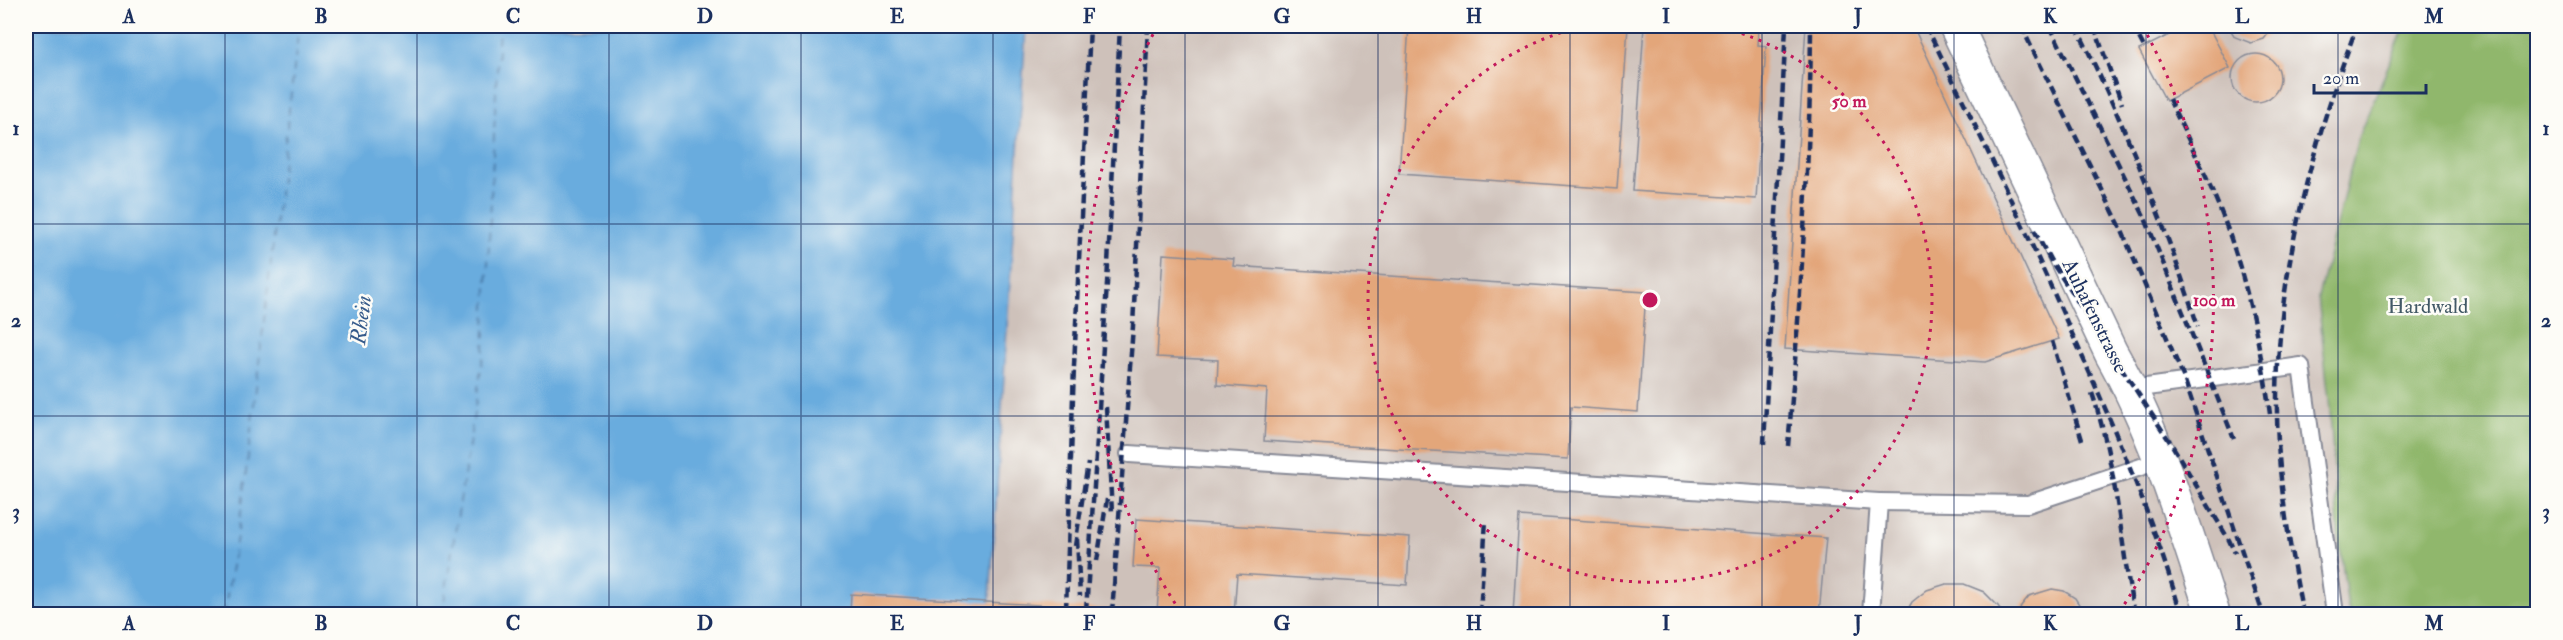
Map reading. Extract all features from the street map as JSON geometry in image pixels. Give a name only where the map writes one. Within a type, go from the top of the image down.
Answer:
[{"type":"street","name":"Auhafenstrasse","points":[[1956,26],[2111,352],[2132,389],[2160,461],[2213,615]]},
{"type":"lane","points":[[2132,389],[2301,366],[2335,615]]},
{"type":"lane","points":[[1129,454],[1879,502],[2028,504],[2160,461]]},
{"type":"lane","points":[[1871,615],[1879,502]]},
{"type":"shaded area","points":[[1026,26],[2405,26],[2359,135],[2318,297],[2350,614],[989,614]]},
{"type":"green space","name":"Hardwald","points":[[2405,26],[2537,26],[2537,614],[2350,614],[2348,608],[2338,530],[2330,410],[2318,297],[2359,135]]},
{"type":"water","name":"Rhein","points":[[26,26],[1026,26],[989,614],[26,614]]},
{"type":"building","points":[[1409,26],[1628,26],[1617,189],[1399,174]]},
{"type":"building","points":[[1644,26],[1759,26],[1758,45],[1766,46],[1756,199],[1633,191]]},
{"type":"building","points":[[1806,26],[1913,26],[2059,339],[1985,362],[1785,349]]},
{"type":"building","points":[[2187,26],[2208,26],[2230,68],[2166,101],[2139,50]]},
{"type":"building","points":[[2228,26],[2274,26],[2264,39],[2251,43],[2235,37]]},
{"type":"building","points":[[2251,54],[2261,54],[2273,61],[2280,73],[2280,83],[2273,95],[2261,102],[2251,102],[2236,91],[2232,83],[2232,73],[2243,58]]},
{"type":"building","points":[[1163,254],[1234,259],[1233,266],[1646,292],[1638,412],[1571,407],[1568,459],[1264,441],[1267,389],[1217,385],[1218,360],[1157,357]]},
{"type":"building","points":[[1519,516],[1826,538],[1819,614],[1513,614]]},
{"type":"building","points":[[1136,519],[1410,537],[1407,585],[1237,574],[1234,614],[850,614],[851,594],[1157,612],[1160,568],[1133,567]]},
{"type":"building","points":[[1946,584],[1964,584],[1984,592],[2003,614],[1905,614],[1912,602],[1927,590]]},
{"type":"building","points":[[2052,589],[2064,591],[2075,598],[2085,614],[2018,614],[2029,596]]},
{"type":"ferry route","points":[[224,614],[242,506],[299,26]]},
{"type":"ferry route","points":[[442,614],[484,351],[499,26]]},
{"type":"railway","points":[[1066,610],[1074,366],[1090,26]]},
{"type":"railway","points":[[1086,611],[1107,284],[1120,26]]},
{"type":"railway","points":[[1112,613],[1133,326],[1148,26]]},
{"type":"railway","points":[[1764,444],[1786,26]]},
{"type":"railway","points":[[1788,446],[1804,236],[1811,26]]},
{"type":"railway","points":[[1926,26],[2014,207],[2097,391],[2143,501],[2181,614]]},
{"type":"railway","points":[[2021,26],[2120,226],[2185,381],[2263,614]]},
{"type":"railway","points":[[2050,26],[2145,218],[2234,439]]},
{"type":"railway","points":[[2076,26],[2143,174],[2198,327]]},
{"type":"railway","points":[[2094,26],[2122,104]]},
{"type":"railway","points":[[2133,26],[2144,47]]},
{"type":"railway","points":[[2303,614],[2288,534],[2281,480],[2277,425],[2279,350],[2284,302],[2300,208],[2326,116],[2357,26]]},
{"type":"railway","points":[[2169,99],[2227,226],[2255,329],[2270,414]]},
{"type":"railway","points":[[2034,230],[2051,261],[2172,445],[2235,553]]},
{"type":"railway","points":[[2052,341],[2082,440]]},
{"type":"railway","points":[[2092,393],[2113,476],[2134,614]]},
{"type":"railway","points":[[1106,407],[1112,512]]},
{"type":"railway","points":[[1075,546],[1088,463]]},
{"type":"railway","points":[[1097,561],[1107,499]]},
{"type":"railway","points":[[1480,614],[1486,520]]},
{"type":"railway","points":[[1077,539],[1080,596]]}]
